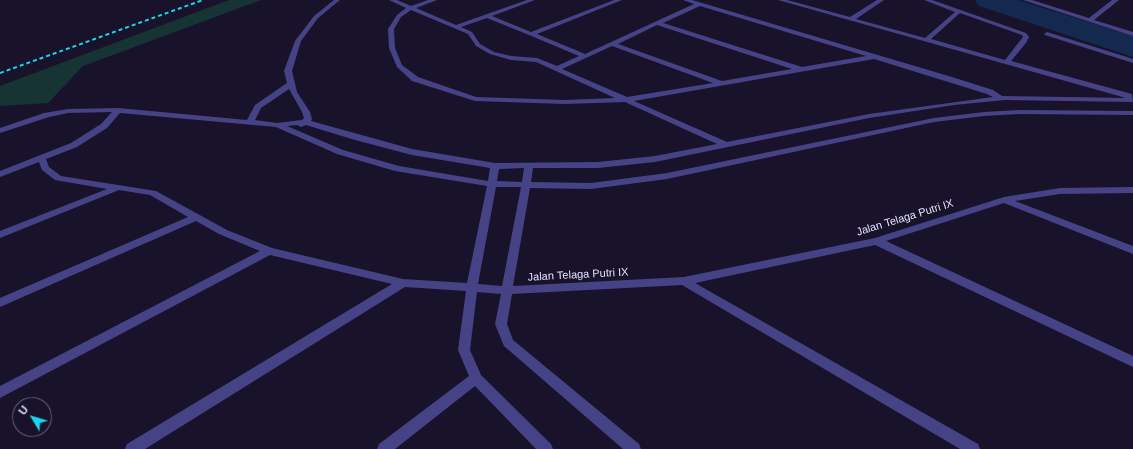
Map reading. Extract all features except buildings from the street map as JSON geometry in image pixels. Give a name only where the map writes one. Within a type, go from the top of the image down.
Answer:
[{"type":"street","points":[[293,131],[308,119],[306,112],[293,92],[288,72],[298,41],[316,17],[337,0]]},
{"type":"street","points":[[392,0],[470,33],[478,45],[492,53],[511,58],[537,60],[726,145]]},
{"type":"street","points":[[434,0],[410,8],[398,16],[391,29],[392,48],[399,66],[415,79],[482,99],[565,102],[624,100],[873,57]]},
{"type":"street","points":[[456,27],[532,0]]},
{"type":"street","points":[[531,34],[619,0]]},
{"type":"street","points":[[686,0],[990,92],[1001,98],[1019,112]]},
{"type":"street","points":[[781,0],[797,2],[851,19],[1133,98]]},
{"type":"street","points":[[851,19],[881,0]]},
{"type":"street","points":[[927,0],[1024,34],[1026,37],[1008,62]]},
{"type":"street","points":[[1026,0],[1133,34]]},
{"type":"street","points":[[1090,20],[1116,0]]},
{"type":"street","points":[[556,69],[659,24],[700,4]]},
{"type":"street","points":[[926,40],[959,11]]},
{"type":"street","points":[[487,16],[585,56]]},
{"type":"street","points":[[659,24],[802,70]]},
{"type":"street","points":[[1047,34],[1133,61]]},
{"type":"street","points":[[613,44],[722,84]]},
{"type":"street","points":[[250,122],[258,107],[291,84]]},
{"type":"street","points":[[0,131],[47,115],[68,111],[118,110],[277,125],[306,122],[358,138],[412,152],[495,166],[598,165],[655,160],[869,116],[954,103],[1001,98],[1133,98]]},
{"type":"street","points":[[0,174],[42,159],[74,145],[104,126],[118,110]]},
{"type":"street","points":[[277,125],[340,152],[398,169],[492,184],[591,186],[666,176],[934,120],[984,114],[1019,112],[1133,113]]},
{"type":"street","name":"Jalan Telaga Putri IX","points":[[42,159],[45,168],[58,178],[153,193],[223,232],[269,251],[403,283],[507,290],[684,281],[876,241],[1004,200],[1060,191],[1133,190]]},
{"type":"street","points":[[495,166],[472,288],[464,350],[476,378],[546,449]]},
{"type":"street","points":[[529,166],[527,185],[501,324],[508,344],[634,449]]},
{"type":"street","points":[[0,235],[118,188]]},
{"type":"street","points":[[1004,200],[1133,250]]},
{"type":"street","points":[[0,303],[196,217]]},
{"type":"street","points":[[876,241],[1133,362]]},
{"type":"street","points":[[0,392],[269,251]]},
{"type":"street","points":[[684,281],[973,449]]},
{"type":"street","points":[[132,449],[403,283]]},
{"type":"street","points":[[384,449],[476,378]]},
{"type":"green space","points":[[229,0],[261,0],[83,66],[48,103],[0,106],[0,86]]},
{"type":"waterway","points":[[989,0],[1133,47]]},
{"type":"railway","points":[[0,73],[203,0]]}]
